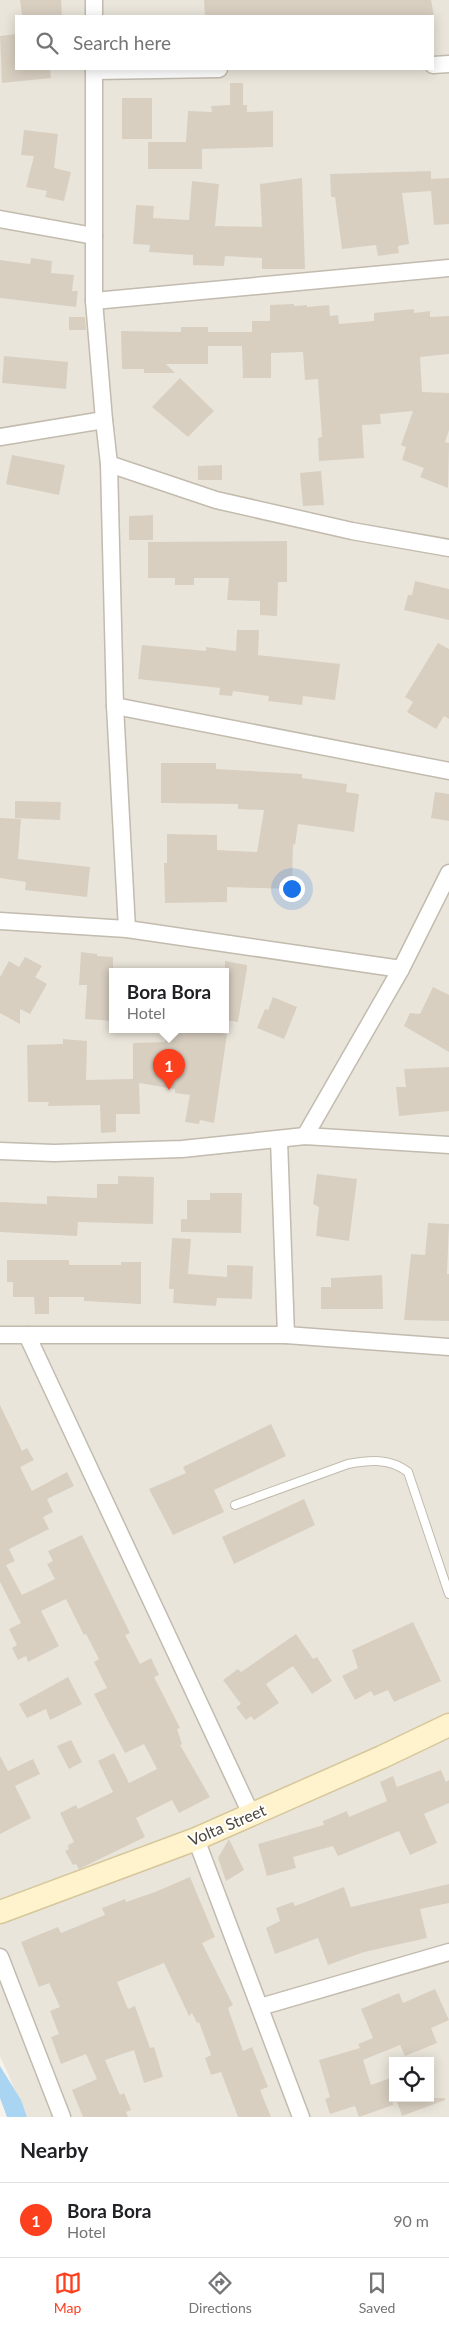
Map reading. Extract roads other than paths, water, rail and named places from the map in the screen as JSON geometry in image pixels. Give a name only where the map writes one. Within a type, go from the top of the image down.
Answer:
[{"type":"street","points":[[94,0],[94,15]]},
{"type":"street","points":[[434,65],[449,64]]},
{"type":"street","points":[[94,70],[94,301],[109,464],[115,706],[127,929]]},
{"type":"street","points":[[0,219],[94,236]]},
{"type":"street","points":[[94,301],[449,268]]},
{"type":"street","points":[[0,437],[104,420]]},
{"type":"street","points":[[109,464],[216,500],[352,530],[449,548]]},
{"type":"street","points":[[115,706],[449,771]]},
{"type":"street","points":[[305,1136],[401,969],[449,873]]},
{"type":"street","points":[[0,921],[127,929],[401,969]]},
{"type":"street","points":[[0,1151],[54,1153],[182,1149],[305,1136],[449,1146]]},
{"type":"street","points":[[279,1140],[286,1335]]},
{"type":"street","points":[[0,1335],[286,1335],[449,1347]]},
{"type":"street","points":[[27,1335],[252,1816]]},
{"type":"street","name":"Volta Street","points":[[0,1912],[196,1839],[252,1816],[449,1725]]},
{"type":"street","points":[[196,1839],[302,2117]]},
{"type":"street","points":[[260,2007],[449,1952]]},
{"type":"street","points":[[0,1957],[62,2117]]},
{"type":"lane","points":[[236,1505],[348,1464],[368,1461],[398,1464],[408,1472],[449,1594]]},
{"type":"water","points":[[0,2066],[21,2100],[27,2117],[7,2117],[0,2098]]},
{"type":"place","name":"Bora Bora","points":[[169,1090]]}]
